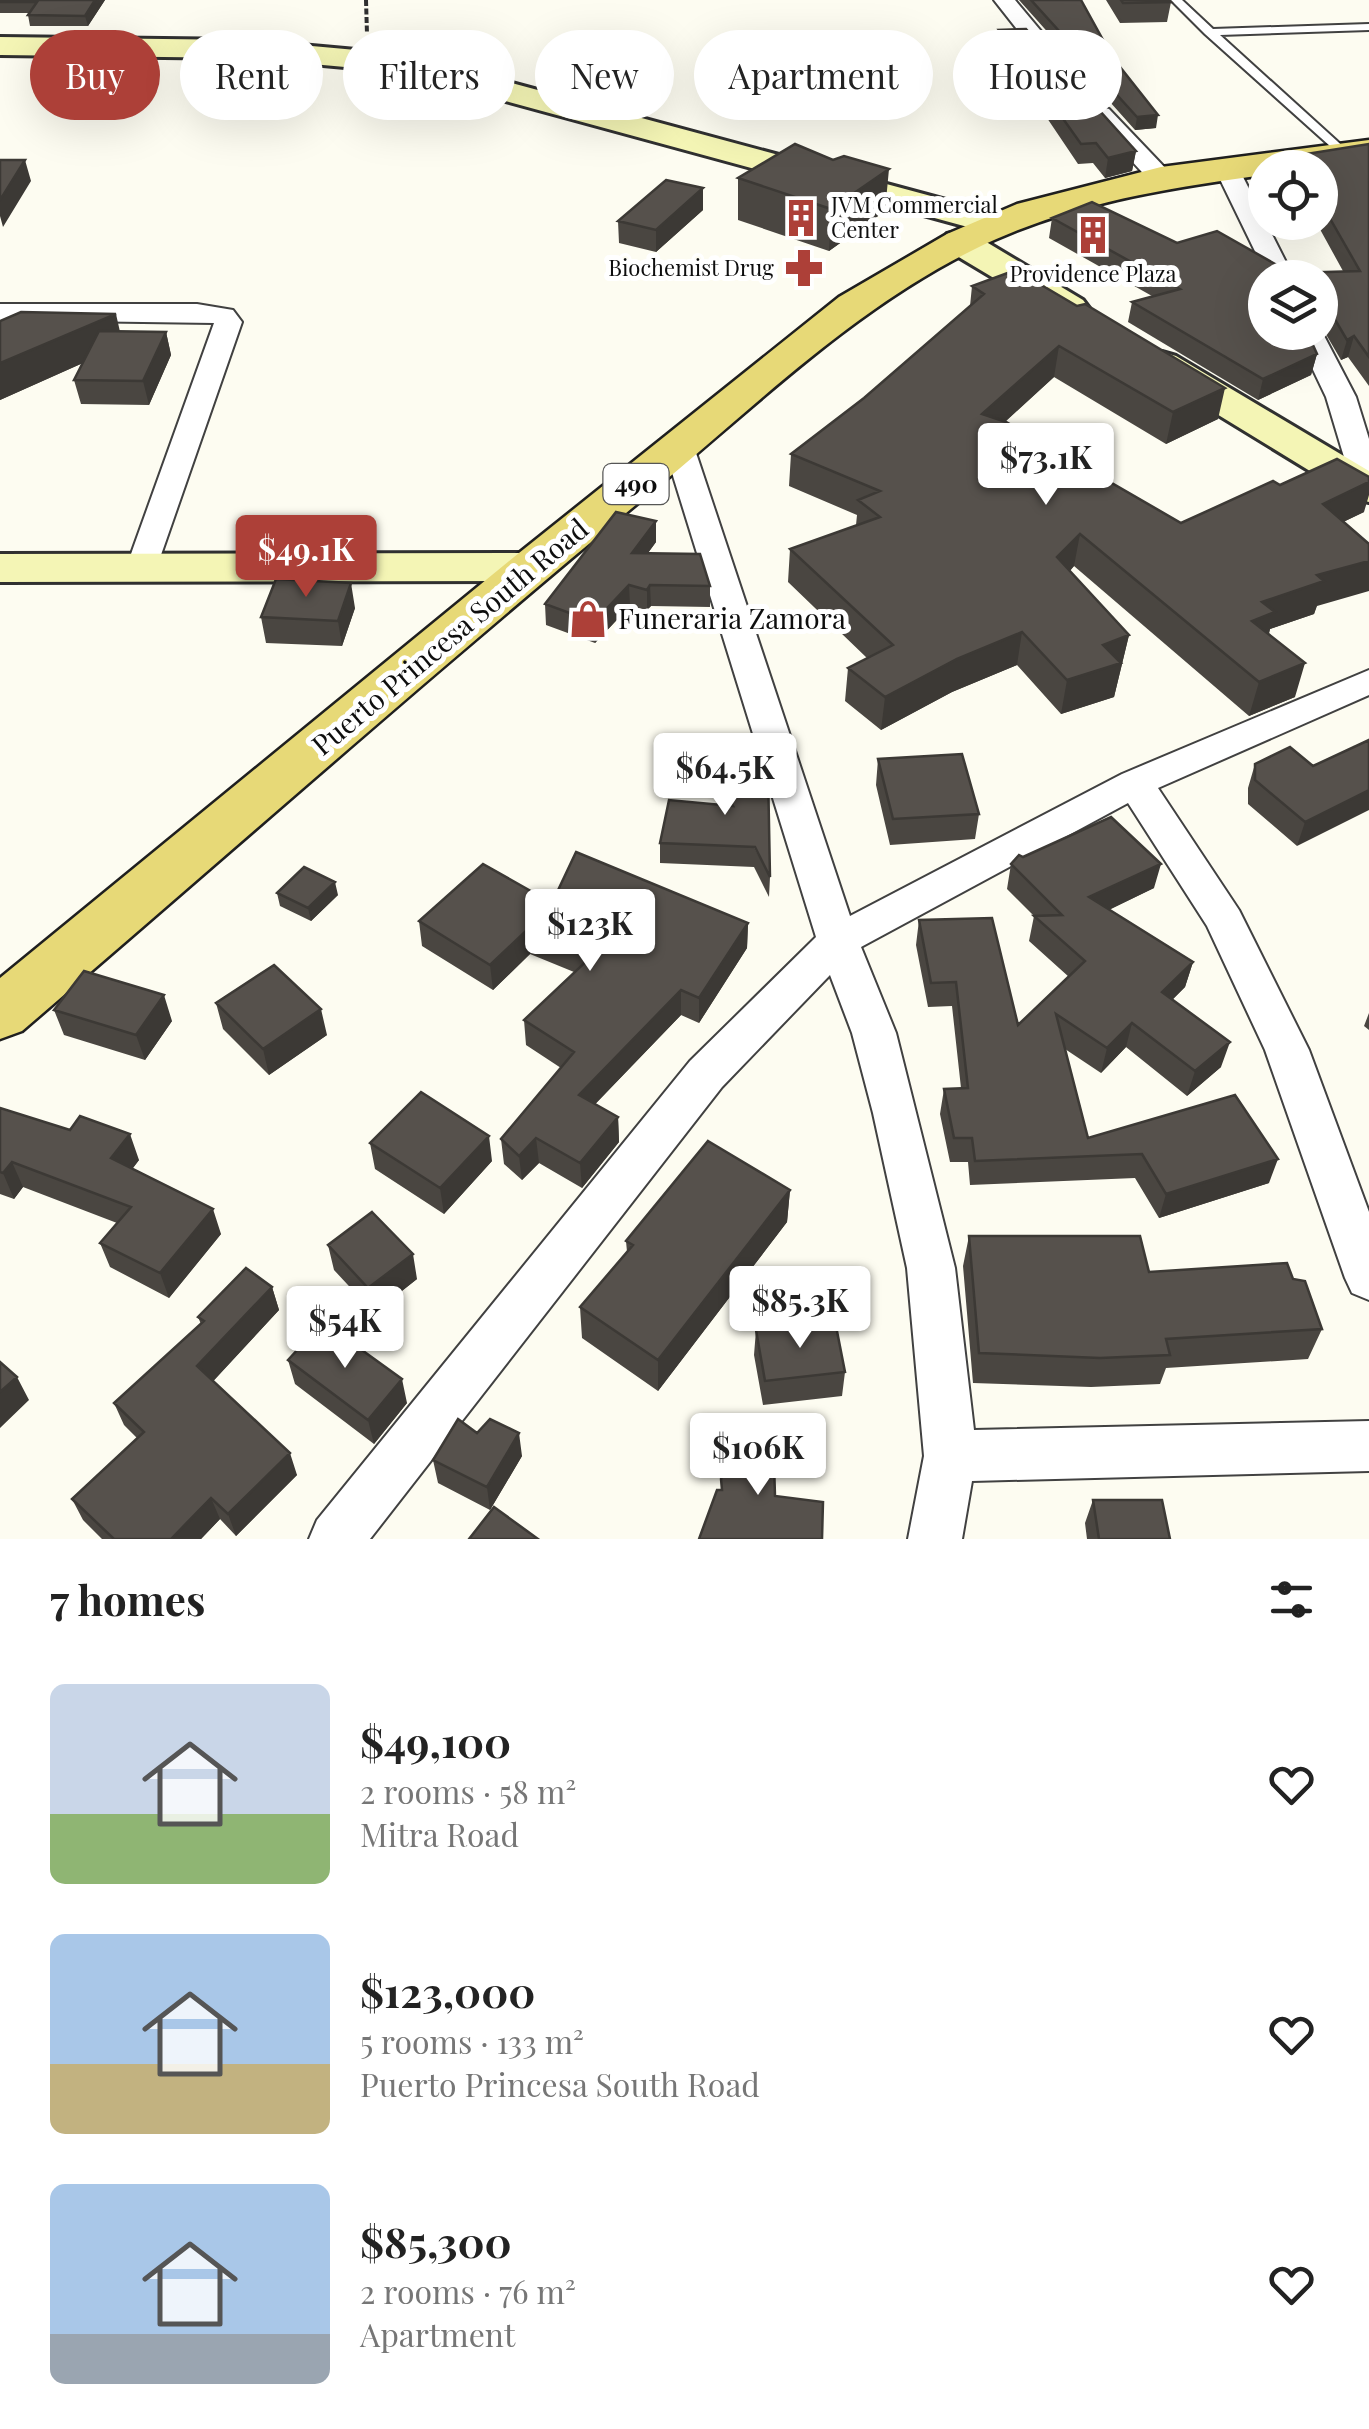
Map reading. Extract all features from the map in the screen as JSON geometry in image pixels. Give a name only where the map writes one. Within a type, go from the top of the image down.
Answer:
[{"type":"main road","name":"Puerto Princesa South Road","points":[[0,1014],[531,567],[680,450],[712,418],[853,305],[978,233],[1105,190],[1160,178],[1356,152]]},
{"type":"street","points":[[1004,0],[1040,47],[1160,178]]},
{"type":"street","points":[[0,46],[245,48],[367,60],[497,89],[978,233],[1096,324]]},
{"type":"street","points":[[1227,169],[1272,260]]},
{"type":"street","points":[[0,312],[197,312],[223,316],[228,322],[142,568]]},
{"type":"street","points":[[1130,345],[1369,488]]},
{"type":"street","points":[[1318,350],[1341,397],[1369,488]]},
{"type":"street","points":[[680,450],[838,941],[874,1033],[931,1268],[950,1456],[935,1539]]},
{"type":"street","points":[[0,568],[531,567]]},
{"type":"street","points":[[336,1539],[706,1074],[838,941],[1136,783],[1369,681]]},
{"type":"street","points":[[1136,783],[1225,922],[1279,1034],[1369,1278]]},
{"type":"street","points":[[950,1456],[1369,1446]]},
{"type":"lane","points":[[1176,0],[1208,32],[1356,152]]},
{"type":"lane","points":[[1208,32],[1369,28]]},
{"type":"building","points":[[0,0],[95,0],[85,16],[28,15],[37,2]]},
{"type":"building","points":[[1031,0],[1081,0],[1098,30],[1058,30]]},
{"type":"building","points":[[1121,0],[1169,0],[1171,2],[1123,3]]},
{"type":"building","points":[[1122,69],[1158,115],[1137,117],[1122,100]]},
{"type":"building","points":[[1064,120],[1108,120],[1136,151],[1108,158],[1096,143],[1081,144]]},
{"type":"building","points":[[795,144],[833,160],[844,156],[889,169],[831,209],[738,178]]},
{"type":"building","points":[[1369,144],[1369,357],[1354,336],[1347,340],[1338,325],[1338,272],[1360,271],[1338,232],[1338,150],[1332,150]]},
{"type":"building","points":[[0,160],[25,160],[0,200]]},
{"type":"building","points":[[666,180],[703,188],[656,230],[618,221]]},
{"type":"building","points":[[1092,202],[1177,243],[1217,231],[1268,260],[1248,260],[1248,350],[1315,350],[1317,354],[1263,379],[1132,302],[1180,289],[1052,218]]},
{"type":"building","points":[[1016,270],[1077,306],[1085,304],[1225,388],[1173,412],[1059,346],[982,414],[1006,422],[1181,523],[1273,481],[1280,485],[1337,459],[1369,477],[1369,482],[1323,504],[1369,544],[1369,561],[1317,575],[1324,581],[1262,602],[1275,612],[1252,621],[1305,663],[1259,682],[1080,534],[1057,557],[1129,635],[1103,645],[1121,663],[1067,680],[1022,632],[957,659],[885,697],[848,668],[893,645],[790,549],[880,517],[858,500],[880,491],[791,454],[864,398],[984,294],[972,286]]},
{"type":"building","points":[[21,312],[116,314],[0,363],[0,321]]},
{"type":"building","points":[[99,331],[166,332],[143,381],[74,380]]},
{"type":"building","points":[[616,512],[656,521],[632,553],[700,554],[710,586],[650,585],[647,590],[629,585],[594,622],[545,604]]},
{"type":"building","points":[[276,579],[351,583],[338,621],[261,617]]},
{"type":"building","points":[[1369,740],[1369,790],[1305,822],[1255,780],[1255,764],[1290,747],[1313,766]]},
{"type":"building","points":[[962,754],[979,814],[893,819],[878,759]]},
{"type":"building","points":[[768,771],[770,877],[755,847],[660,843],[669,800],[733,806],[718,779]]},
{"type":"building","points":[[1111,817],[1161,864],[1089,897],[1193,962],[1162,992],[1230,1042],[1195,1071],[1132,1023],[1107,1048],[1056,1014],[1088,1138],[1235,1095],[1278,1159],[1166,1194],[1142,1154],[975,1161],[972,1138],[954,1138],[944,1089],[968,1088],[956,982],[931,983],[919,920],[992,918],[1018,1025],[1085,961],[1034,916],[1062,915],[1011,864],[1019,855],[1023,857]]},
{"type":"building","points":[[576,852],[748,923],[699,998],[681,990],[579,1095],[618,1117],[580,1163],[536,1138],[519,1156],[501,1139],[574,1052],[524,1020],[593,955],[528,929],[490,965],[419,921],[483,864],[552,903]]},
{"type":"building","points":[[304,867],[335,882],[308,908],[277,893]]},
{"type":"building","points":[[274,965],[321,1009],[263,1049],[216,1003]]},
{"type":"building","points":[[84,971],[164,995],[136,1035],[54,1010]]},
{"type":"building","points":[[421,1092],[489,1136],[440,1188],[370,1143]]},
{"type":"building","points":[[0,1108],[70,1130],[80,1116],[130,1134],[111,1158],[213,1209],[160,1273],[100,1243],[131,1207],[12,1162],[0,1172]]},
{"type":"building","points":[[708,1141],[790,1190],[658,1360],[580,1307],[633,1245],[626,1241]]},
{"type":"building","points":[[372,1212],[413,1254],[368,1288],[328,1245]]},
{"type":"building","points":[[969,1236],[1140,1236],[1149,1272],[1287,1263],[1293,1279],[1305,1281],[1322,1329],[1166,1339],[1170,1355],[1100,1358],[979,1353]]},
{"type":"building","points":[[246,1268],[272,1287],[197,1366],[290,1453],[228,1514],[211,1498],[171,1539],[114,1539],[72,1499],[144,1432],[114,1403],[204,1321],[198,1317]]},
{"type":"building","points":[[835,1321],[845,1372],[765,1381],[756,1330]]},
{"type":"building","points":[[323,1322],[402,1379],[368,1420],[288,1360]]},
{"type":"building","points":[[0,1362],[17,1377],[0,1392]]},
{"type":"building","points":[[458,1419],[477,1433],[490,1419],[519,1433],[487,1487],[433,1460]]},
{"type":"building","points":[[741,1429],[773,1429],[775,1496],[823,1502],[822,1539],[699,1539],[717,1490],[722,1490],[721,1479]]},
{"type":"building","points":[[1093,1500],[1162,1500],[1170,1539],[1099,1539]]},
{"type":"building","points":[[494,1507],[538,1539],[469,1539]]},
{"type":"place","name":"JVM Commercial Center","points":[[801,218]]},
{"type":"place","name":"Providence Plaza","points":[[1093,235]]},
{"type":"place","name":"Biochemist Drug","points":[[804,268]]},
{"type":"place","name":"Funeraria Zamora","points":[[588,619]]}]
